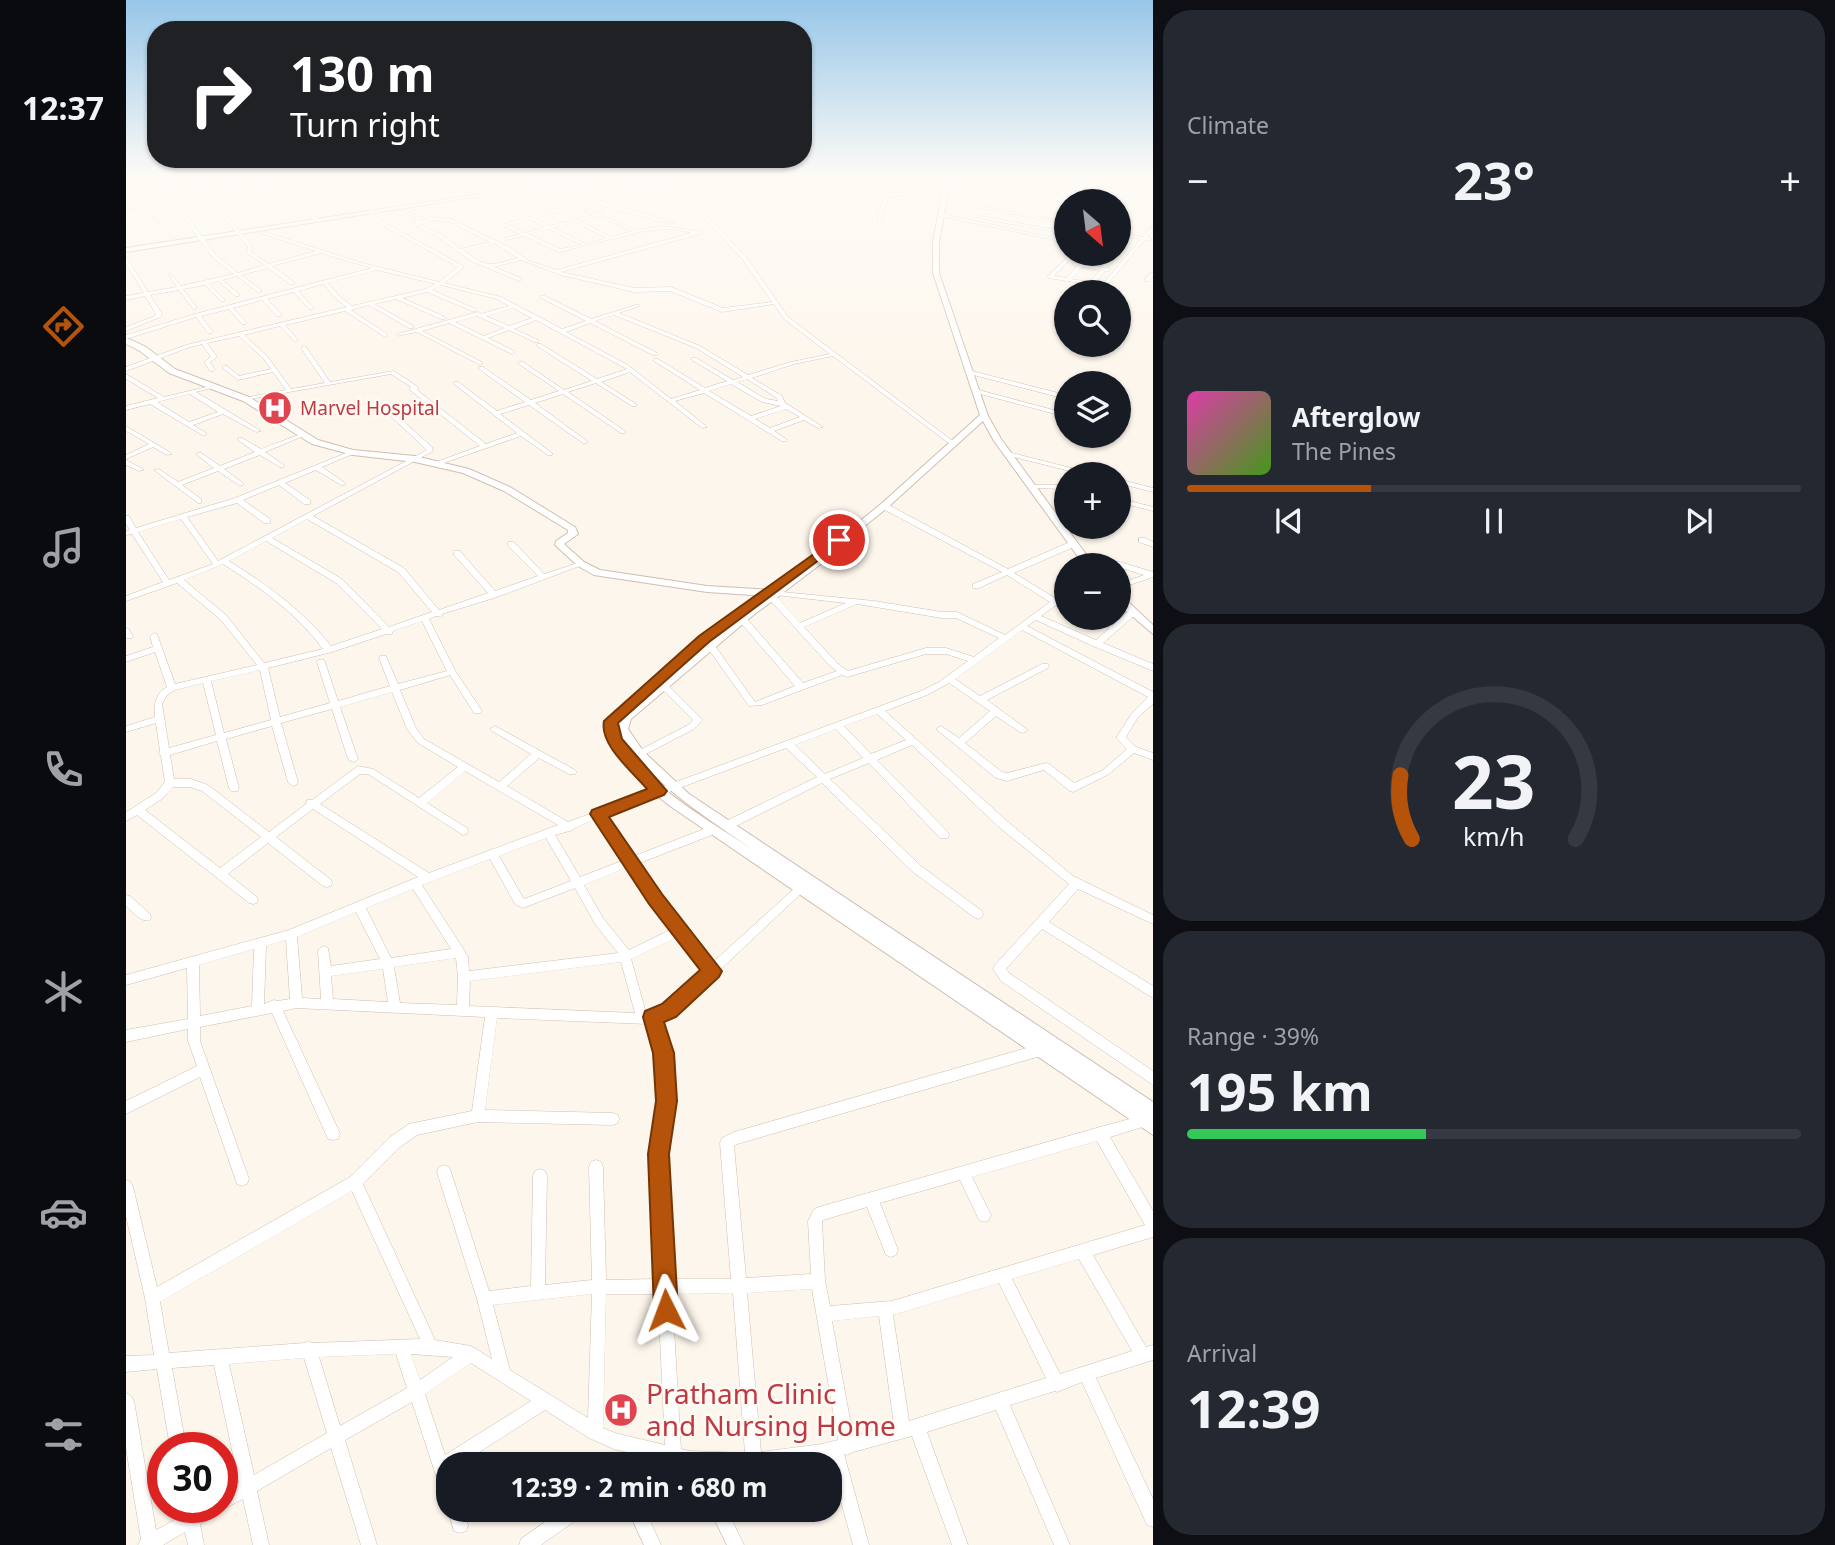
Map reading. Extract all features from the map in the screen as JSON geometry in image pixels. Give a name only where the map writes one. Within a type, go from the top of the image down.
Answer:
[{"type":"street","points":[[209,250],[259,291]]},
{"type":"street","points":[[249,250],[292,283]]},
{"type":"street","points":[[314,250],[378,268],[446,279],[514,306],[632,370],[704,427]]},
{"type":"street","points":[[429,250],[456,261],[461,267]]},
{"type":"street","points":[[508,250],[556,272],[634,290],[671,289],[722,310],[774,303]]},
{"type":"street","points":[[556,272],[636,250]]},
{"type":"street","points":[[736,250],[786,318],[952,443]]},
{"type":"street","points":[[936,250],[936,273],[984,416],[1007,454],[1080,553]]},
{"type":"street","points":[[1108,280],[1132,250]]},
{"type":"street","points":[[459,251],[519,279]]},
{"type":"street","points":[[126,298],[219,280],[319,252]]},
{"type":"street","points":[[490,267],[521,258]]},
{"type":"street","points":[[126,260],[159,316],[128,328],[126,320]]},
{"type":"street","points":[[126,369],[203,342],[428,290],[461,267],[478,262]]},
{"type":"street","points":[[1060,266],[1050,277],[1068,280],[1080,266]]},
{"type":"street","points":[[1085,266],[1115,272]]},
{"type":"street","points":[[1094,280],[1106,266]]},
{"type":"street","points":[[126,339],[197,315],[378,268]]},
{"type":"street","points":[[1147,280],[1153,274]]},
{"type":"street","points":[[171,275],[194,308]]},
{"type":"street","points":[[219,280],[237,295]]},
{"type":"street","points":[[325,282],[349,309],[385,335]]},
{"type":"street","points":[[206,283],[222,300]]},
{"type":"street","points":[[295,290],[312,308]]},
{"type":"street","points":[[428,290],[474,310]]},
{"type":"street","points":[[543,297],[656,357],[703,391],[784,440]]},
{"type":"street","points":[[263,298],[279,316]]},
{"type":"street","points":[[398,298],[512,352]]},
{"type":"street","points":[[370,304],[480,365],[585,442]]},
{"type":"street","points":[[562,331],[637,305]]},
{"type":"street","points":[[399,335],[414,328],[514,306]]},
{"type":"street","points":[[230,307],[244,323]]},
{"type":"street","points":[[615,313],[698,347],[780,397],[783,405]]},
{"type":"street","points":[[197,315],[210,332]]},
{"type":"street","points":[[482,315],[538,343],[634,405]]},
{"type":"street","points":[[483,338],[537,318]]},
{"type":"street","points":[[281,324],[295,340]]},
{"type":"street","points":[[240,334],[275,370],[289,390]]},
{"type":"street","points":[[126,339],[172,371],[246,399],[303,435],[328,446],[353,452],[438,463],[466,471],[507,489],[572,529],[573,534],[559,542],[581,564],[608,575],[856,601],[957,615],[1005,638]]},
{"type":"street","points":[[203,342],[214,357],[207,362],[212,370]]},
{"type":"street","points":[[304,348],[328,383]]},
{"type":"street","points":[[670,401],[790,364],[832,355]]},
{"type":"street","points":[[694,359],[767,403],[783,405],[820,427]]},
{"type":"street","points":[[521,363],[623,432]]},
{"type":"street","points":[[225,367],[239,378],[275,370]]},
{"type":"street","points":[[495,414],[632,370]]},
{"type":"street","points":[[246,399],[392,372],[485,447]]},
{"type":"street","points":[[968,372],[1054,394]]},
{"type":"street","points":[[126,376],[164,399]]},
{"type":"street","points":[[456,383],[550,454]]},
{"type":"street","points":[[126,408],[214,386]]},
{"type":"street","points":[[975,391],[1054,412]]},
{"type":"street","points":[[191,392],[258,430]]},
{"type":"street","points":[[152,402],[204,434]]},
{"type":"street","points":[[749,419],[783,405]]},
{"type":"street","points":[[126,599],[220,563],[431,449],[384,407]]},
{"type":"street","points":[[189,424],[223,412]]},
{"type":"street","points":[[984,416],[845,538],[637,695],[611,721],[610,727],[616,741],[713,830],[1038,1051],[1150,1120]]},
{"type":"street","points":[[769,431],[804,418]]},
{"type":"street","points":[[126,428],[169,454]]},
{"type":"street","points":[[438,463],[522,434]]},
{"type":"street","points":[[177,485],[303,435]]},
{"type":"street","points":[[240,439],[282,466]]},
{"type":"street","points":[[141,470],[126,459],[153,445]]},
{"type":"street","points":[[129,532],[238,500],[353,452]]},
{"type":"street","points":[[199,454],[241,484]]},
{"type":"street","points":[[1007,454],[1054,465]]},
{"type":"street","points":[[317,467],[343,484]]},
{"type":"street","points":[[156,470],[198,501]]},
{"type":"street","points":[[280,483],[307,502]]},
{"type":"street","points":[[1131,485],[1153,491]]},
{"type":"street","points":[[1031,487],[1054,487]]},
{"type":"street","points":[[238,500],[267,521]]},
{"type":"street","points":[[1131,503],[1153,509]]},
{"type":"street","points":[[884,506],[1008,572],[1054,600]]},
{"type":"street","points":[[183,516],[220,563],[288,604],[317,633],[328,650]]},
{"type":"street","points":[[307,516],[401,570],[439,614]]},
{"type":"street","points":[[126,518],[129,532],[168,584]]},
{"type":"street","points":[[266,538],[339,581],[389,632]]},
{"type":"street","points":[[1142,540],[1153,545]]},
{"type":"street","points":[[511,544],[543,577]]},
{"type":"street","points":[[976,586],[1073,544]]},
{"type":"street","points":[[457,554],[494,595]]},
{"type":"street","points":[[170,783],[164,753],[159,698],[172,688],[264,668],[389,632],[581,564]]},
{"type":"street","points":[[1131,568],[1152,575]]},
{"type":"street","points":[[1131,582],[1152,575]]},
{"type":"street","points":[[179,580],[223,617],[264,668],[275,722],[293,782]]},
{"type":"street","points":[[770,594],[842,672]]},
{"type":"street","points":[[799,626],[856,601]]},
{"type":"street","points":[[126,979],[291,934],[428,878],[933,689],[1054,602]]},
{"type":"street","points":[[1133,612],[1153,631]]},
{"type":"street","points":[[740,616],[622,722],[625,738],[665,788],[728,825],[1054,1046],[1150,1120]]},
{"type":"street","points":[[740,616],[801,687]]},
{"type":"street","points":[[1035,616],[1153,668]]},
{"type":"street","points":[[425,619],[452,672],[477,711]]},
{"type":"street","points":[[1021,626],[1153,697],[1123,733],[1124,741],[1133,749],[1153,757]]},
{"type":"street","points":[[1096,644],[1109,630]]},
{"type":"street","points":[[154,636],[172,688]]},
{"type":"street","points":[[710,645],[755,704],[842,672],[853,673],[926,651],[946,651],[975,660]]},
{"type":"street","points":[[126,659],[158,648]]},
{"type":"street","points":[[383,658],[412,729],[421,741],[569,827]]},
{"type":"street","points":[[321,662],[353,760]]},
{"type":"street","points":[[980,700],[1045,666]]},
{"type":"street","points":[[164,753],[452,672]]},
{"type":"street","points":[[950,678],[1023,730]]},
{"type":"street","points":[[206,679],[234,788]]},
{"type":"street","points":[[639,754],[691,727],[698,720],[663,685]]},
{"type":"street","points":[[879,710],[1003,824],[1076,884],[1153,920]]},
{"type":"street","points":[[959,743],[996,711]]},
{"type":"street","points":[[126,729],[160,719]]},
{"type":"street","points":[[837,725],[944,835]]},
{"type":"street","points":[[495,729],[572,772]]},
{"type":"street","points":[[941,729],[999,775],[1007,777],[1046,766],[1073,788],[1106,772],[1118,758],[1133,749]]},
{"type":"street","points":[[728,825],[824,778],[913,741]]},
{"type":"street","points":[[787,743],[917,869],[978,914]]},
{"type":"street","points":[[500,787],[538,753]]},
{"type":"street","points":[[420,803],[465,766]]},
{"type":"street","points":[[220,874],[350,773],[365,768],[463,831]]},
{"type":"street","points":[[126,817],[159,796],[170,783],[191,783],[205,788],[327,883]]},
{"type":"street","points":[[311,803],[428,878]]},
{"type":"street","points":[[138,810],[253,900]]},
{"type":"street","points":[[598,814],[679,931],[712,971]]},
{"type":"street","points":[[493,855],[523,904],[713,830]]},
{"type":"street","points":[[549,834],[599,921],[615,937],[664,1053],[666,1089],[659,1154],[665,1285],[665,1452]]},
{"type":"street","points":[[415,883],[460,953],[464,977],[463,1011]]},
{"type":"street","points":[[1076,884],[1002,965],[1000,974],[1153,1079]]},
{"type":"street","points":[[126,1036],[258,1008],[296,1003],[647,1018],[669,1010],[801,888]]},
{"type":"street","points":[[126,899],[146,917]]},
{"type":"street","points":[[359,906],[388,962],[396,1006]]},
{"type":"street","points":[[1040,922],[1153,993]]},
{"type":"street","points":[[464,977],[625,957],[679,931]]},
{"type":"street","points":[[291,934],[296,1003]]},
{"type":"street","points":[[258,1008],[260,944]]},
{"type":"street","points":[[324,951],[327,1003]]},
{"type":"street","points":[[326,972],[460,953]]},
{"type":"street","points":[[192,962],[191,1022],[194,1041],[242,1179]]},
{"type":"street","points":[[274,1006],[333,1135]]},
{"type":"street","points":[[478,1116],[492,1013]]},
{"type":"street","points":[[753,1452],[727,1143],[734,1138],[1054,1046]]},
{"type":"street","points":[[126,1108],[204,1069]]},
{"type":"street","points":[[152,1298],[355,1182],[395,1142],[414,1129],[478,1116],[613,1119]]},
{"type":"street","points":[[861,1545],[841,1449],[818,1281],[815,1221],[819,1214],[1150,1120]]},
{"type":"street","points":[[823,1314],[885,1309],[1083,1252],[1153,1228],[1100,1133]]},
{"type":"street","points":[[595,1432],[599,1287],[596,1167]]},
{"type":"street","points":[[444,1172],[484,1299],[504,1375]]},
{"type":"street","points":[[963,1172],[984,1215]]},
{"type":"street","points":[[538,1292],[540,1176]]},
{"type":"street","points":[[355,1182],[430,1345]]},
{"type":"street","points":[[126,1187],[152,1298],[175,1432]]},
{"type":"street","points":[[871,1199],[891,1250]]},
{"type":"street","points":[[819,1452],[841,1449],[910,1429],[1148,1354],[1083,1252]]},
{"type":"street","points":[[1003,1276],[1057,1384]]},
{"type":"street","points":[[484,1299],[599,1287],[739,1286],[818,1281]]},
{"type":"street","points":[[885,1309],[910,1429],[960,1545]]},
{"type":"street","points":[[126,1364],[309,1349],[430,1345],[471,1354],[595,1432],[614,1441],[661,1452]]},
{"type":"street","points":[[401,1347],[436,1452]]},
{"type":"street","points":[[309,1349],[369,1545]]},
{"type":"street","points":[[238,1493],[416,1391],[471,1354]]},
{"type":"street","points":[[220,1358],[261,1545]]},
{"type":"street","points":[[1086,1374],[1153,1519]]},
{"type":"street","points":[[126,1401],[148,1544],[176,1523]]},
{"type":"street","points":[[465,1452],[545,1401]]},
{"type":"street","points":[[1000,1401],[1062,1545]]},
{"type":"street","points":[[533,1543],[560,1522]]},
{"type":"street","points":[[642,1522],[653,1545]]},
{"type":"street","points":[[724,1522],[736,1545]]},
{"type":"street","points":[[192,1523],[196,1545]]},
{"type":"place","name":"Marvel Hospital","points":[[275,408]]},
{"type":"place","name":"Pratham Clinic and Nursing Home","points":[[621,1410]]},
{"type":"route","points":[[666,1310],[659,1154],[666,1101],[664,1053],[652,1017],[669,1010],[712,971],[655,899],[598,814],[659,791],[645,778],[616,741],[611,733],[611,721],[637,695],[704,639],[839,540]]}]
